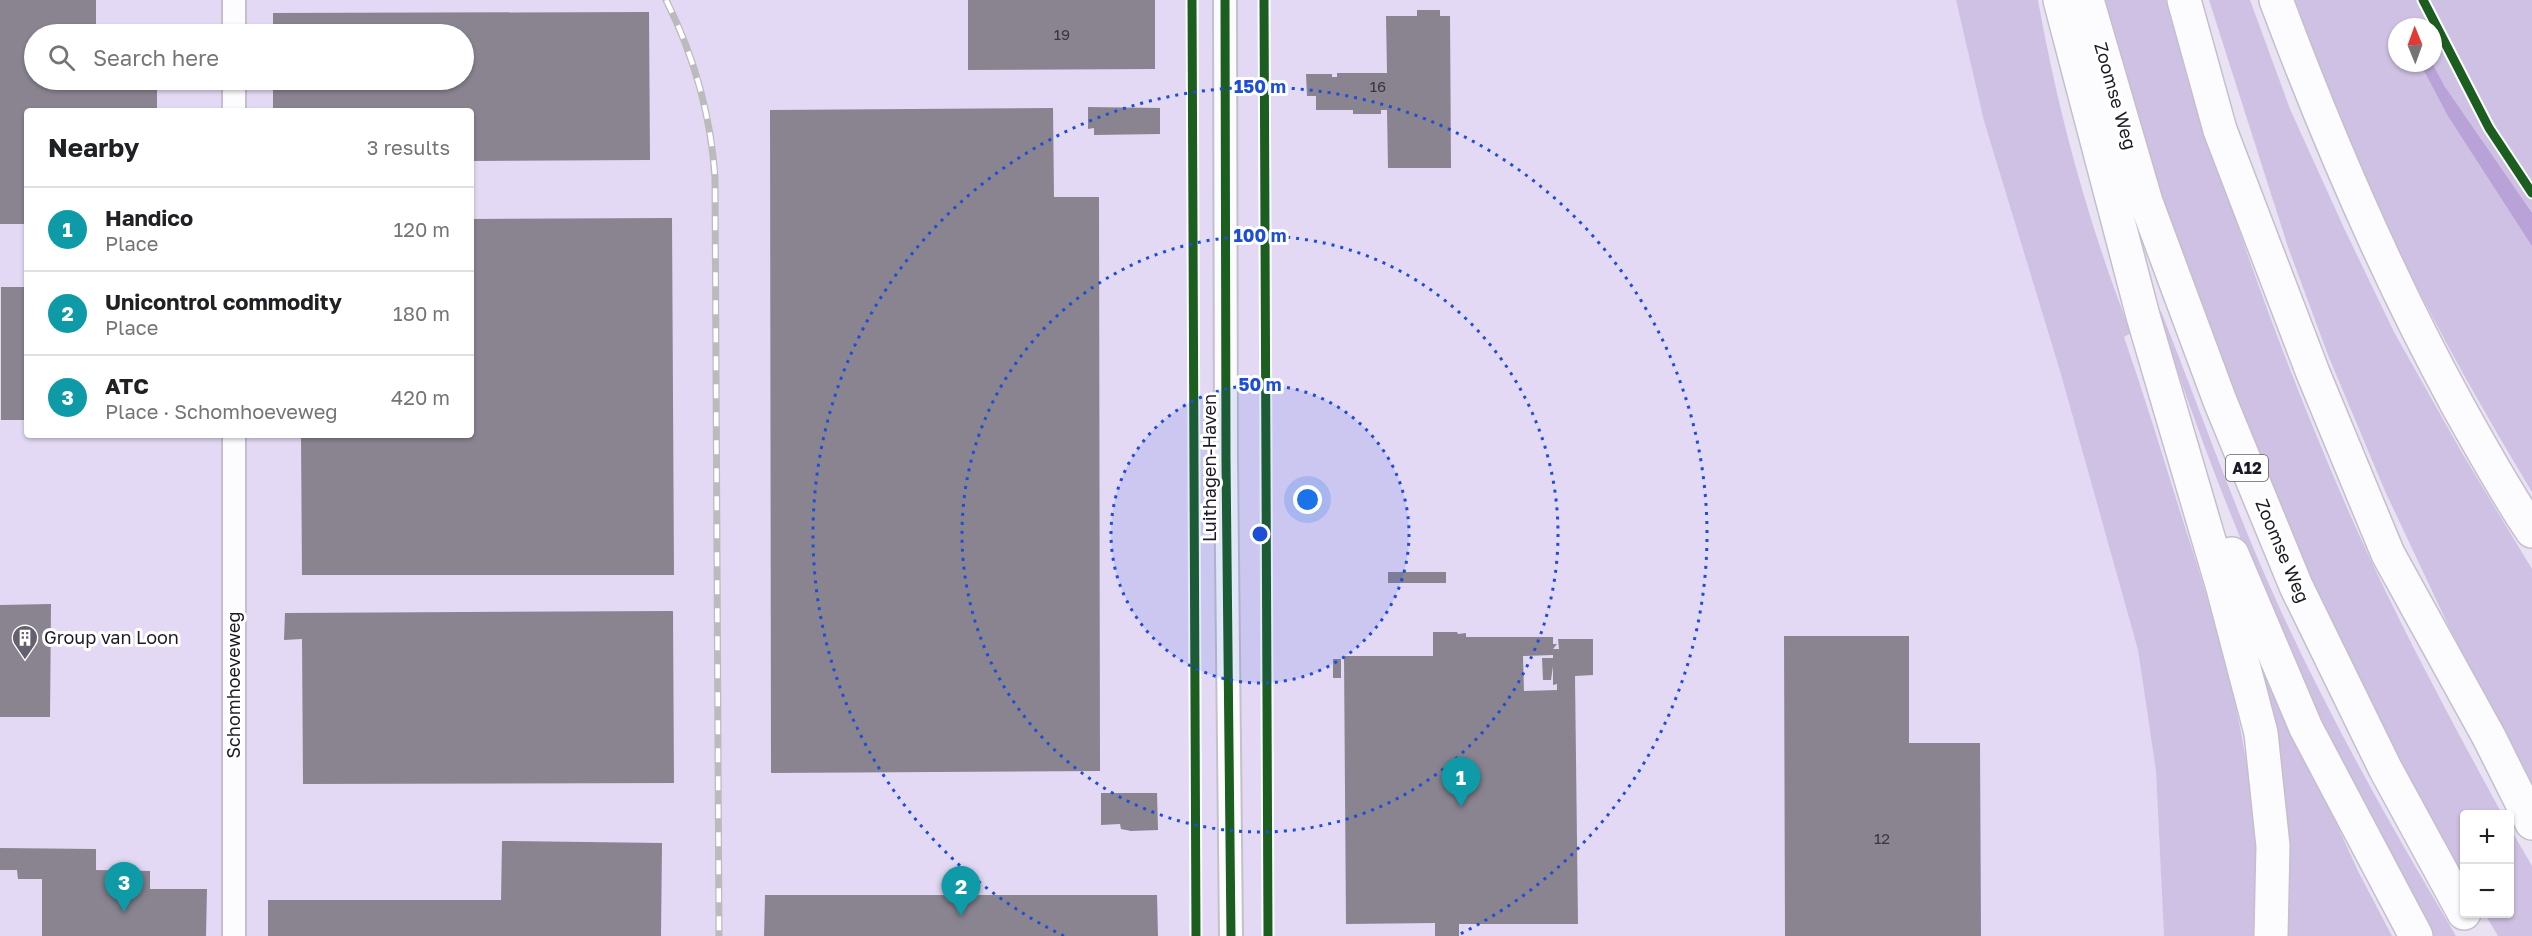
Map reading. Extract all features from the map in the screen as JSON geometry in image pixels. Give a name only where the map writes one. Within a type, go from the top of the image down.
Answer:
[{"type":"highway","points":[[2060,0],[2143,316],[2168,394],[2223,588],[2261,734],[2273,846],[2271,936]]},
{"type":"highway","name":"Zoomse Weg","points":[[2087,0],[2146,202],[2220,401],[2296,586],[2385,770],[2460,906]]},
{"type":"highway","points":[[2184,0],[2220,130],[2313,373],[2388,554],[2489,737],[2532,823]]},
{"type":"highway","points":[[2276,0],[2313,97],[2415,327],[2507,494],[2532,531]]},
{"type":"highway","points":[[2168,394],[2250,599],[2306,728],[2416,936]]},
{"type":"highway","name":"Zoomse Weg","points":[[2467,918],[2478,936]]},
{"type":"street","points":[[234,0],[234,24]]},
{"type":"street","name":"Luithagen-Haven","points":[[1225,0],[1226,450],[1231,936]]},
{"type":"street","points":[[234,90],[234,108]]},
{"type":"street","name":"Schomhoeveweg","points":[[234,438],[234,936]]},
{"type":"shaded area","points":[[0,0],[1956,0],[1984,121],[2060,371],[2138,650],[2156,771],[2164,936],[0,936]]},
{"type":"shaded area","points":[[1956,0],[2038,0],[2055,85],[2076,169],[2131,333],[2124,337],[2201,577],[2229,678],[2249,780],[2254,831],[2256,883],[2253,936],[2164,936],[2156,771],[2138,650],[2060,371],[1984,121]]},
{"type":"shaded area","points":[[2103,0],[2168,0],[2229,202],[2276,334],[2328,464],[2390,601],[2500,810],[2460,810],[2460,870],[2370,706],[2298,555],[2202,314],[2154,173]]},
{"type":"shaded area","points":[[2209,0],[2250,0],[2290,109],[2394,332],[2462,453],[2532,569],[2532,787],[2450,629],[2385,491],[2328,355],[2288,247]]},
{"type":"shaded area","points":[[2293,0],[2532,0],[2532,492],[2427,307],[2380,212],[2337,115]]},
{"type":"shaded area","points":[[2425,72],[2437,72],[2532,213],[2532,246],[2448,116]]},
{"type":"shaded area","points":[[2161,311],[2239,512],[2296,642],[2372,791],[2456,936],[2426,936],[2350,784],[2279,630],[2214,472],[2158,312]]},
{"type":"shaded area","points":[[2257,649],[2358,871],[2392,936],[2283,936],[2253,650]]},
{"type":"shaded area","points":[[2514,835],[2532,866],[2532,936],[2498,936],[2487,918],[2514,918]]},
{"type":"building","points":[[0,0],[96,0],[96,24],[24,24],[24,90],[157,90],[157,108],[24,108],[24,224],[0,224]]},
{"type":"building","points":[[968,0],[1155,0],[1155,69],[968,70]]},
{"type":"building","points":[[1417,10],[1440,10],[1440,16],[1450,16],[1451,168],[1388,168],[1387,110],[1381,110],[1381,114],[1353,114],[1353,110],[1316,110],[1316,96],[1307,96],[1306,74],[1332,74],[1332,77],[1337,77],[1337,73],[1387,73],[1386,16],[1417,16]]},
{"type":"building","points":[[649,12],[650,160],[474,161],[474,108],[273,108],[273,90],[474,90],[474,24],[273,24],[273,13]]},
{"type":"building","points":[[1088,107],[1160,108],[1160,134],[1094,135],[1094,128],[1088,129]]},
{"type":"building","points":[[1053,108],[1054,197],[1099,197],[1100,771],[771,773],[770,110]]},
{"type":"building","points":[[672,218],[674,575],[302,575],[301,438],[474,438],[474,219]]},
{"type":"building","points":[[1,287],[24,287],[24,420],[1,420]]},
{"type":"building","points":[[1388,572],[1446,572],[1446,583],[1388,583]]},
{"type":"building","name":"Group van Loon","points":[[51,604],[50,717],[0,717],[0,605]]},
{"type":"building","points":[[673,611],[674,783],[303,784],[302,639],[284,640],[285,613]]},
{"type":"building","points":[[1433,632],[1466,633],[1466,637],[1553,637],[1553,644],[1557,644],[1553,649],[1559,649],[1558,639],[1593,639],[1593,675],[1575,676],[1578,924],[1459,924],[1459,936],[1435,936],[1435,923],[1346,924],[1344,656],[1433,656]],"holes":[[[1553,655],[1553,658],[1542,658],[1543,680],[1551,680],[1553,666],[1553,685],[1557,684],[1557,690],[1524,691],[1523,656]]]},
{"type":"building","points":[[1784,636],[1909,636],[1909,743],[1980,743],[1981,936],[1785,936]]},
{"type":"building","points":[[1333,659],[1341,659],[1341,678],[1333,678]]},
{"type":"building","points":[[1101,793],[1157,793],[1158,830],[1131,831],[1121,829],[1120,824],[1101,825]]},
{"type":"building","points":[[502,841],[662,843],[661,936],[268,936],[268,900],[501,900]]},
{"type":"building","points":[[0,848],[96,849],[96,870],[150,871],[150,889],[207,889],[206,936],[42,936],[42,879],[18,879],[17,870],[0,870]]},
{"type":"building","points":[[765,895],[1157,895],[1158,936],[764,936]]},
{"type":"railway","points":[[666,0],[685,43],[700,87],[710,132],[715,178],[719,936]]},
{"type":"cycle path","points":[[1192,0],[1196,936]]},
{"type":"cycle path","points":[[1225,0],[1226,461],[1231,936]]},
{"type":"cycle path","points":[[1264,0],[1268,936]]},
{"type":"cycle path","points":[[2423,0],[2489,128],[2532,193]]},
{"type":"place","name":"Group van Loon","points":[[25,661]]},
{"type":"place","name":"Handico","points":[[1461,807]]},
{"type":"place","name":"ATC","points":[[124,912]]},
{"type":"place","name":"Unicontrol commodity","points":[[961,916]]}]
